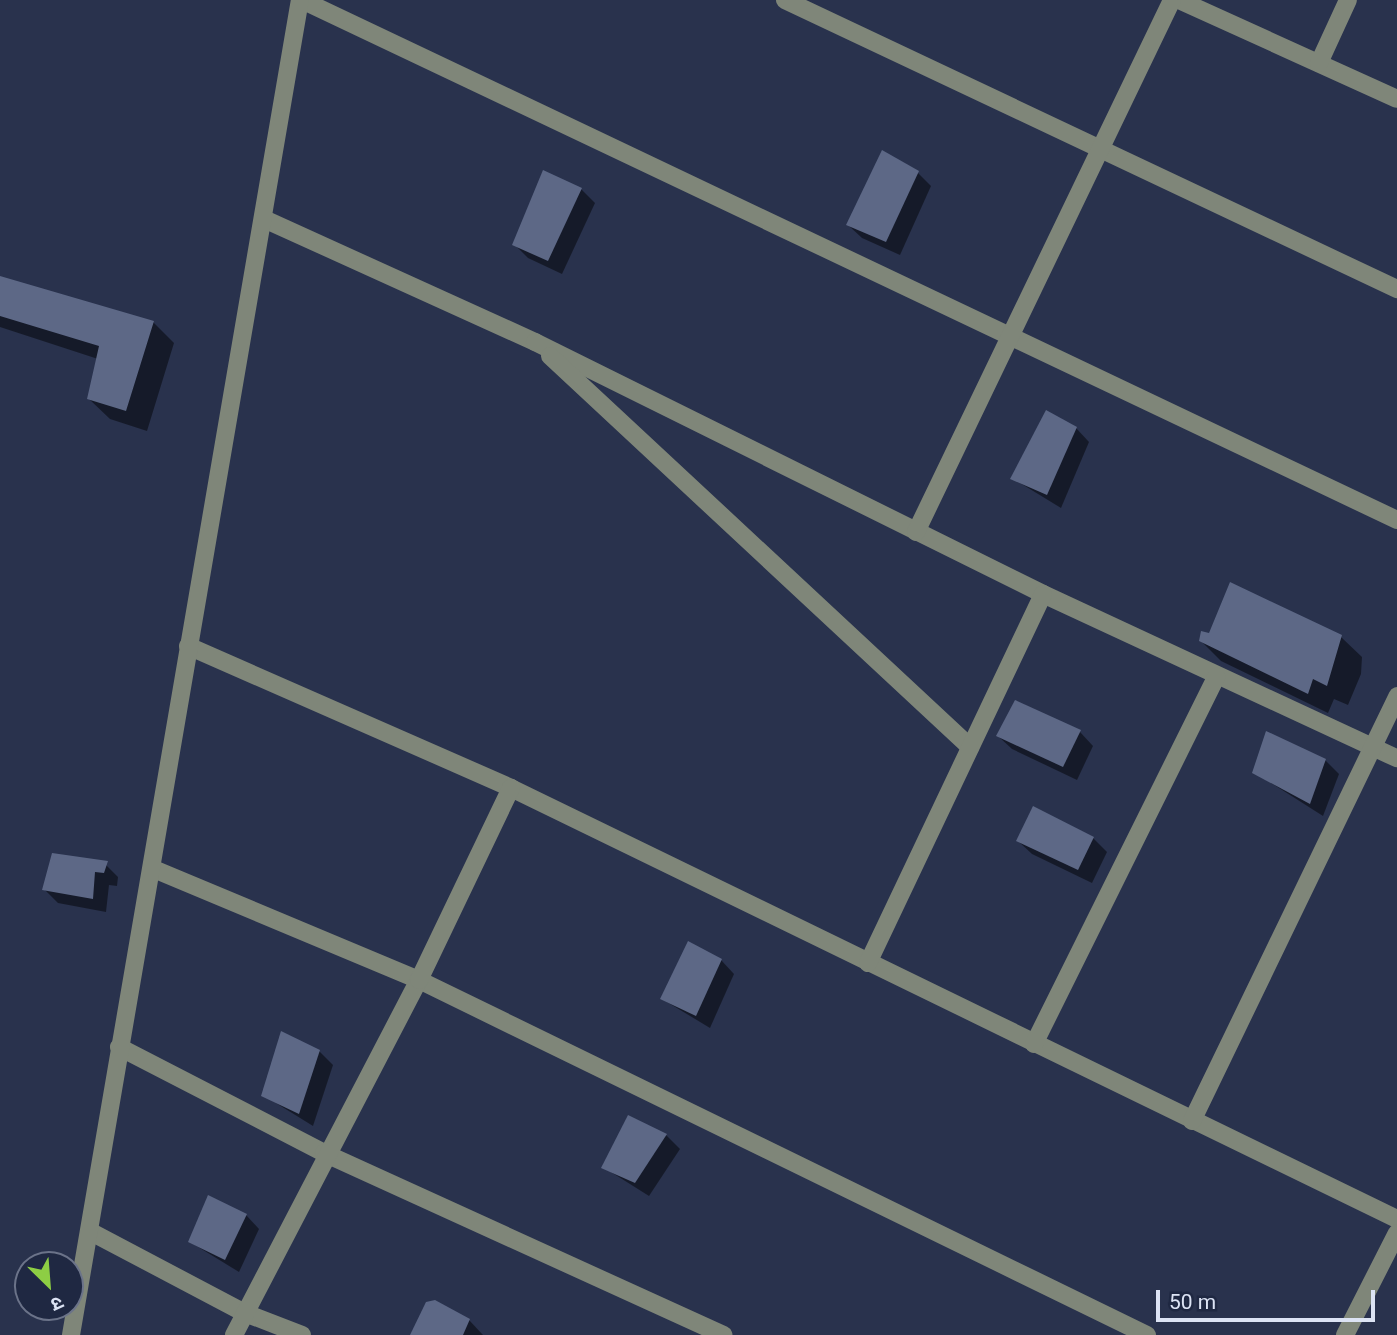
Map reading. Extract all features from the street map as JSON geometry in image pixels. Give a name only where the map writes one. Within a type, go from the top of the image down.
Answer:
[{"type":"street","points":[[71,1335],[93,1233],[120,1047],[156,870],[188,646],[301,0],[1011,342],[1397,520]]},
{"type":"street","points":[[785,0],[1097,150],[1397,289]]},
{"type":"street","points":[[916,532],[1011,342],[1097,150],[1172,0]]},
{"type":"street","points":[[1179,0],[1397,99]]},
{"type":"street","points":[[1319,64],[1348,0]]},
{"type":"street","points":[[264,219],[536,342],[1043,594],[1216,677],[1397,758]]},
{"type":"street","points":[[536,342],[970,747]]},
{"type":"street","points":[[868,963],[1043,594]]},
{"type":"street","points":[[188,646],[511,788],[1397,1219]]},
{"type":"street","points":[[1034,1044],[1216,677]]},
{"type":"street","points":[[1192,1121],[1397,696]]},
{"type":"street","points":[[234,1335],[324,1153],[419,980],[511,788]]},
{"type":"street","points":[[156,870],[419,980],[1147,1335]]},
{"type":"street","points":[[120,1047],[324,1153],[724,1335]]},
{"type":"street","points":[[93,1233],[245,1313],[302,1335]]},
{"type":"street","points":[[1345,1335],[1397,1233]]},
{"type":"building","points":[[882,150],[919,171],[886,242],[846,225]]},
{"type":"building","points":[[543,170],[582,188],[548,261],[512,245]]},
{"type":"building","points":[[0,276],[154,321],[126,411],[87,399],[99,346],[0,316]]},
{"type":"building","points":[[1046,410],[1077,427],[1047,495],[1010,479]]},
{"type":"building","points":[[1230,582],[1342,635],[1327,686],[1313,679],[1308,694],[1199,641],[1201,631],[1209,633]]},
{"type":"building","points":[[1015,700],[1081,730],[1063,767],[996,736]]},
{"type":"building","points":[[1266,731],[1326,759],[1310,804],[1252,773]]},
{"type":"building","points":[[1033,806],[1094,837],[1078,870],[1016,841]]},
{"type":"building","points":[[52,853],[108,861],[104,873],[95,872],[93,899],[42,890]]},
{"type":"building","points":[[688,941],[722,959],[696,1016],[660,999]]},
{"type":"building","points":[[281,1031],[320,1050],[299,1114],[261,1096]]},
{"type":"building","points":[[628,1115],[667,1134],[635,1183],[601,1168]]},
{"type":"building","points":[[208,1195],[247,1214],[225,1260],[188,1242]]},
{"type":"building","points":[[435,1300],[470,1319],[463,1335],[410,1335],[426,1302]]}]
